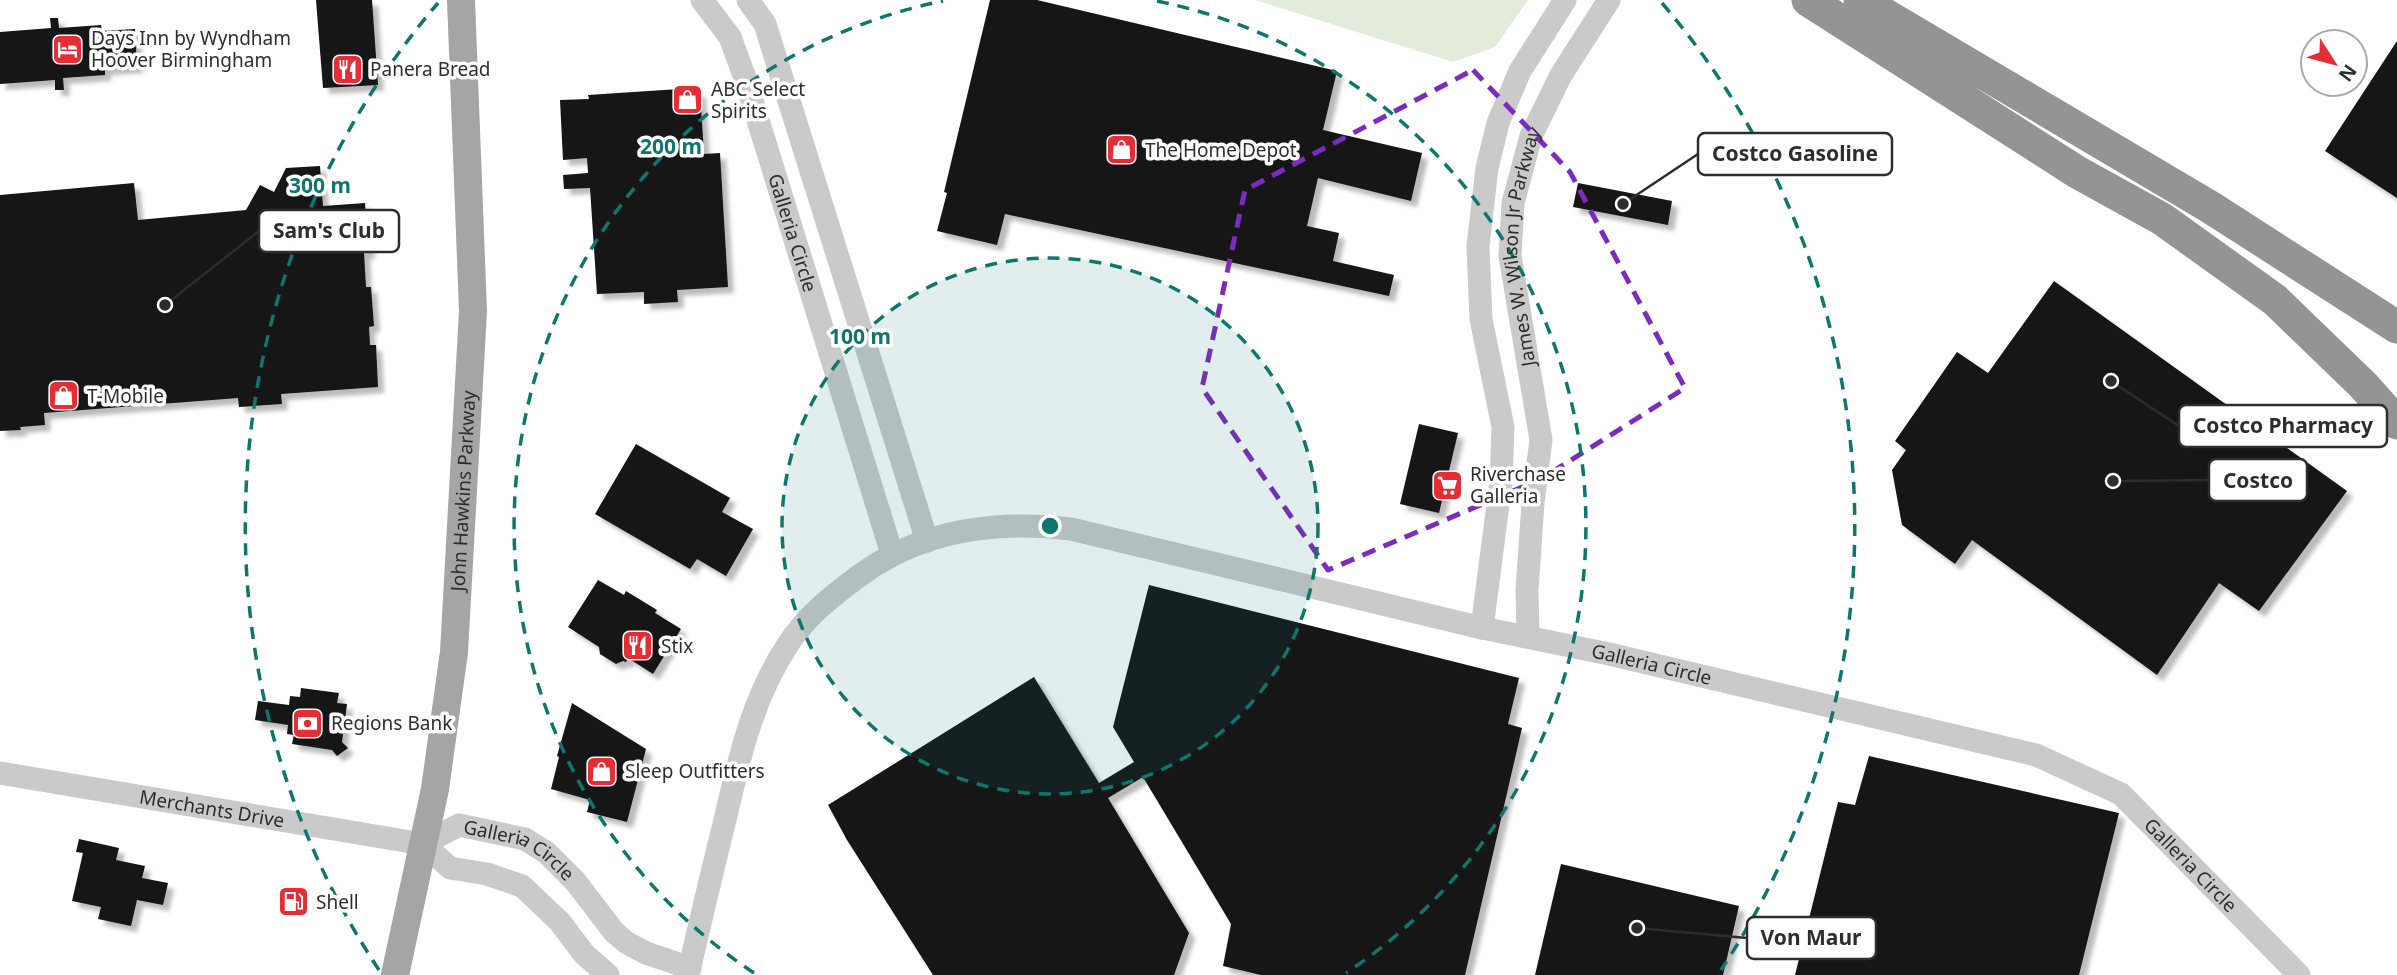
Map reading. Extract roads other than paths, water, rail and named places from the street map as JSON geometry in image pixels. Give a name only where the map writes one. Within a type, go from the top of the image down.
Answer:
[{"type":"highway","points":[[1808,0],[2077,172],[2162,219],[2275,299],[2397,422]]},
{"type":"highway","points":[[1860,0],[2210,207],[2397,327]]},
{"type":"main road","name":"John Hawkins Parkway","points":[[395,975],[435,789],[453,652],[473,311],[461,0]]},
{"type":"street","name":"Galleria Circle","points":[[702,0],[730,37],[745,78],[892,554]]},
{"type":"street","name":"Galleria Circle","points":[[748,0],[765,24],[927,541]]},
{"type":"street","name":"James W. Wilson Jr Parkway","points":[[1482,628],[1501,481],[1503,427],[1481,318],[1478,246],[1487,168],[1498,123],[1520,71],[1565,0]]},
{"type":"street","name":"James W. Wilson Jr Parkway","points":[[1528,637],[1527,590],[1533,503],[1541,440],[1510,256],[1513,203],[1531,136],[1561,75],[1609,0]]},
{"type":"street","name":"Galleria Circle","points":[[608,975],[584,954],[560,922],[523,886],[487,874],[450,868],[423,844],[459,825],[525,839],[547,853],[614,932],[627,943],[689,971],[744,739],[765,685],[787,645],[827,599],[892,554],[941,535],[986,526],[1039,525],[1071,529],[1482,628],[1609,654],[2036,755],[2121,794],[2299,975]]},
{"type":"street","name":"Merchants Drive","points":[[0,773],[423,844]]},
{"type":"place","name":"Days Inn by Wyndham Hoover Birmingham","points":[[68,49]]},
{"type":"place","name":"Panera Bread","points":[[347,69]]},
{"type":"place","name":"ABC Select Spirits","points":[[688,100]]},
{"type":"place","name":"The Home Depot","points":[[1122,150]]},
{"type":"place","name":"Costco Gasoline","points":[[1623,204]]},
{"type":"place","name":"Sam's Club","points":[[165,305]]},
{"type":"place","name":"Costco Pharmacy","points":[[2111,381]]},
{"type":"place","name":"T-Mobile","points":[[64,396]]},
{"type":"place","name":"Costco","points":[[2113,481]]},
{"type":"place","name":"Riverchase Galleria","points":[[1447,485]]},
{"type":"place","name":"Stix","points":[[638,646]]},
{"type":"place","name":"Regions Bank","points":[[308,723]]},
{"type":"place","name":"Sleep Outfitters","points":[[602,771]]},
{"type":"place","name":"Shell","points":[[293,902]]},
{"type":"place","name":"Von Maur","points":[[1637,928]]}]
